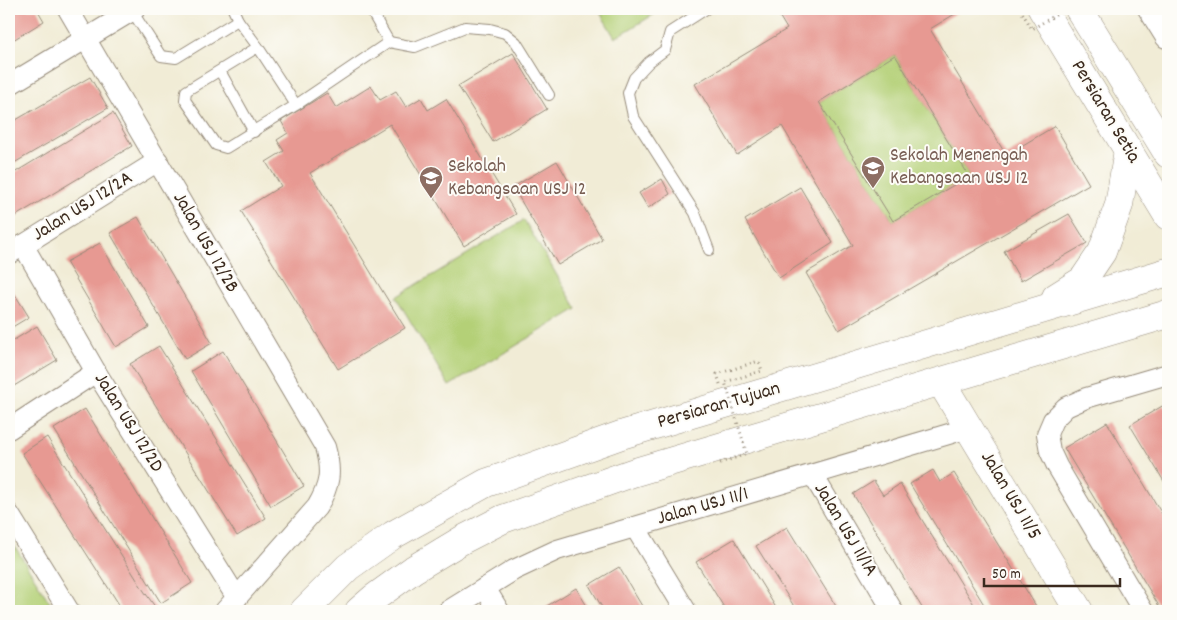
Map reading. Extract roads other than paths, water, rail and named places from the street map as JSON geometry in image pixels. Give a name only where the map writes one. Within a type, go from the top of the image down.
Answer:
[{"type":"main road","name":"Persiaran Setia","points":[[1042,9],[1168,216]]},
{"type":"main road","name":"Persiaran Setia","points":[[1079,9],[1168,154]]},
{"type":"main road","points":[[1032,312],[1083,280],[1102,252],[1119,205],[1128,150]]},
{"type":"main road","name":"Persiaran Tujuan","points":[[304,611],[348,567],[386,540],[486,483],[621,434],[1168,272]]},
{"type":"main road","name":"Persiaran Tujuan","points":[[359,611],[414,569],[462,540],[503,519],[632,473],[1168,314]]},
{"type":"main road","name":"Jalan USJ 11/5","points":[[941,382],[1079,611]]},
{"type":"street","name":"Jalan USJ 12/2B","points":[[68,9],[325,447],[329,462],[330,478],[325,493],[317,507],[231,605]]},
{"type":"street","points":[[1148,9],[1168,39]]},
{"type":"street","points":[[9,84],[133,10]]},
{"type":"street","name":"Jalan USJ 12/2A","points":[[16,249],[158,162]]},
{"type":"street","name":"Jalan USJ 12/2D","points":[[16,249],[96,372],[231,605]]},
{"type":"street","points":[[9,429],[96,372]]},
{"type":"street","points":[[1143,611],[1057,466],[1050,451],[1047,434],[1052,420],[1066,408],[1086,398],[1168,374]]},
{"type":"street","name":"Jalan USJ 11/1","points":[[448,611],[514,570],[557,550],[969,428]]},
{"type":"street","name":"Jalan USJ 11/1A","points":[[813,475],[893,611]]},
{"type":"street","points":[[9,514],[69,611]]},
{"type":"street","points":[[635,527],[686,611]]},
{"type":"street","points":[[485,588],[499,611]]},
{"type":"lane","points":[[233,9],[238,20],[296,105]]},
{"type":"lane","points":[[370,9],[389,42]]},
{"type":"lane","points":[[706,9],[670,32],[665,50],[649,62],[634,78],[628,93],[633,116],[695,213],[709,250]]},
{"type":"lane","points":[[133,10],[161,56],[176,58],[238,20]]},
{"type":"lane","points":[[258,47],[186,91],[185,100],[216,145],[226,148],[254,132],[389,42],[416,47],[465,27],[505,33],[516,42],[548,95]]},
{"type":"lane","points":[[220,71],[254,132]]},
{"type":"place","name":"Sekolah Menengah Kebangsaan USJ 12","points":[[873,189]]},
{"type":"place","name":"Sekolah Kebangsaan USJ 12","points":[[431,199]]}]
